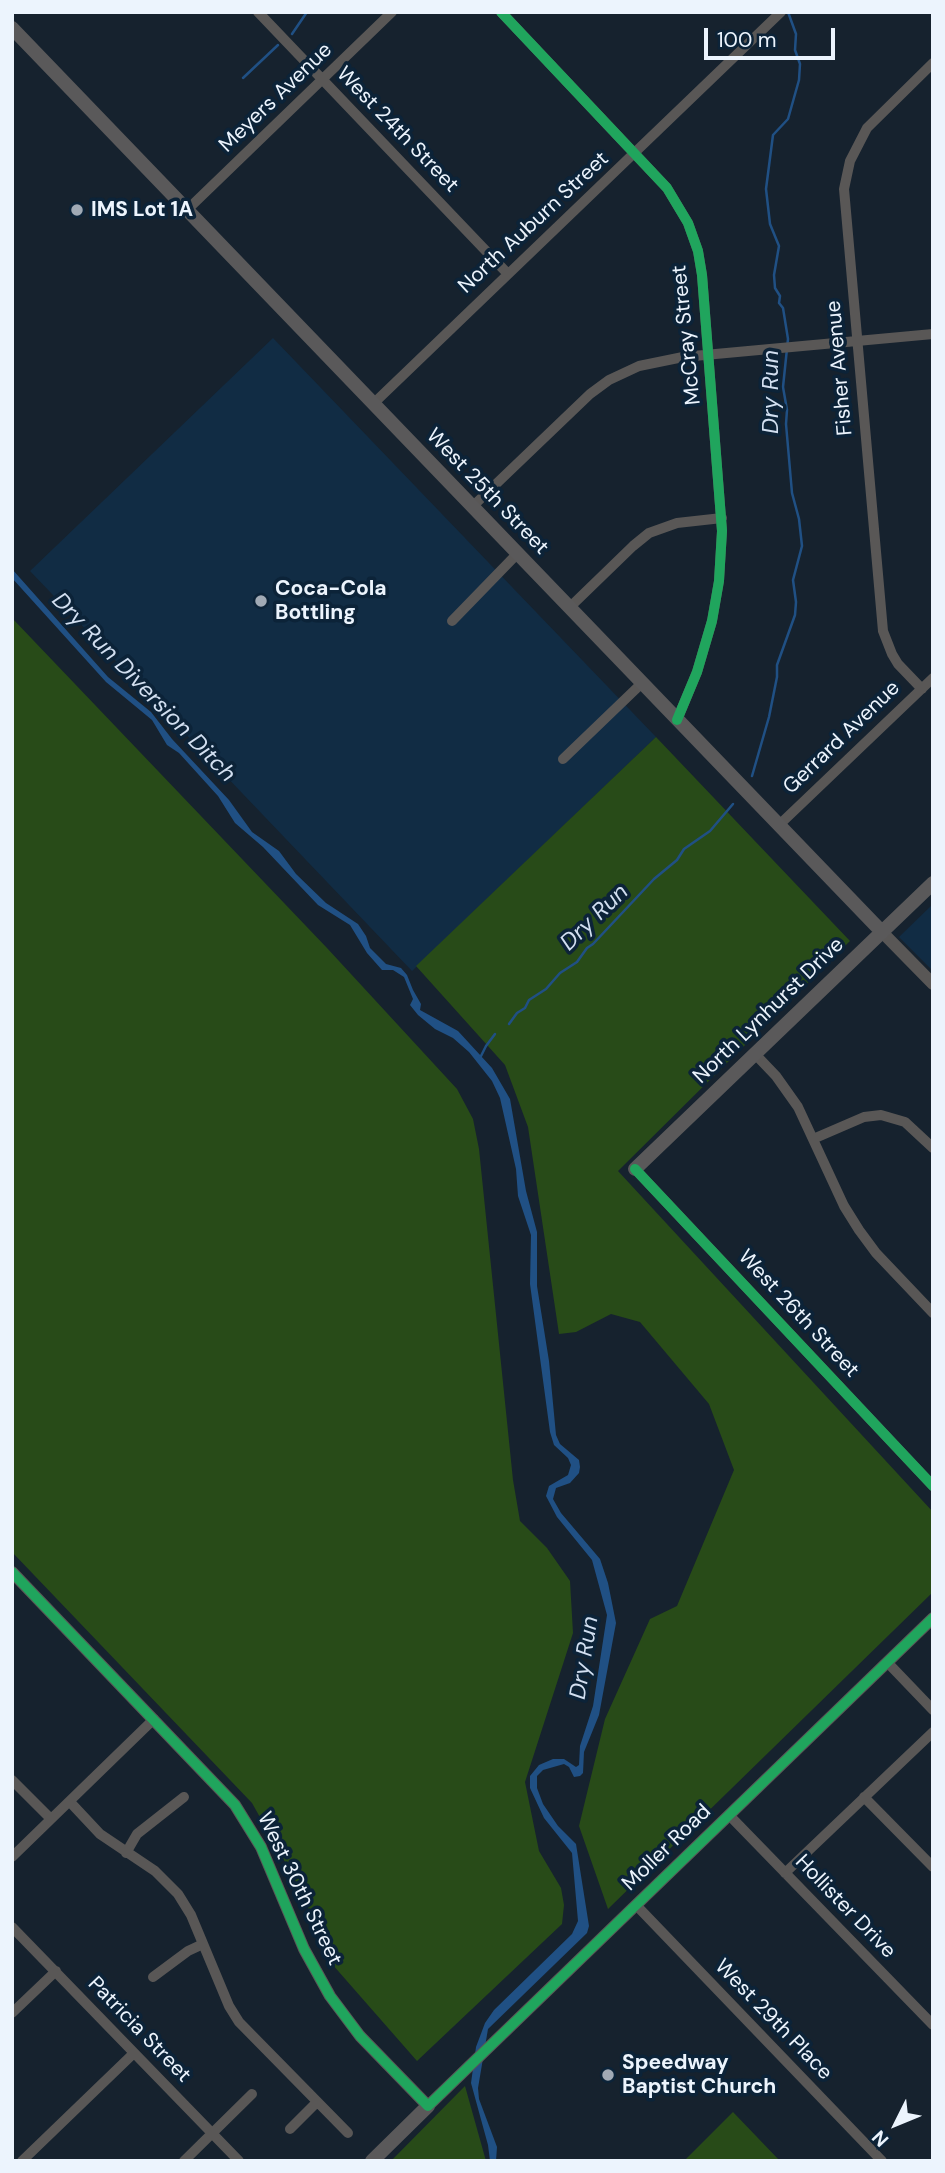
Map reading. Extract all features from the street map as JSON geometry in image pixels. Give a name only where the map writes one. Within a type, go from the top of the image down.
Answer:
[{"type":"main road","name":"West 25th Street","points":[[12,28],[882,932]]},
{"type":"main road","name":"North Lynhurst Drive","points":[[635,1169],[933,883]]},
{"type":"main road","name":"Moller Road","points":[[372,2161],[428,2106]]},
{"type":"street","name":"West 24th Street","points":[[258,12],[508,274]]},
{"type":"street","name":"Meyers Avenue","points":[[187,210],[392,12]]},
{"type":"street","name":"McCray Street","points":[[501,12],[677,202],[694,239],[702,275],[722,518],[720,568],[712,621],[697,672],[677,720]]},
{"type":"street","name":"North Auburn Street","points":[[373,404],[778,15]]},
{"type":"street","name":"Fisher Avenue","points":[[922,688],[898,664],[883,631],[844,202],[850,161],[867,128],[933,64]]},
{"type":"street","points":[[472,507],[577,405],[609,380],[655,361],[933,334]]},
{"type":"street","points":[[569,608],[649,533],[677,523],[722,518]]},
{"type":"street","points":[[452,621],[517,554]]},
{"type":"street","name":"Gerrard Avenue","points":[[778,826],[933,678]]},
{"type":"street","points":[[563,759],[642,684]]},
{"type":"street","name":"West 25th Street","points":[[882,932],[933,984]]},
{"type":"street","points":[[755,1054],[793,1099],[844,1206],[859,1230],[876,1253],[933,1313]]},
{"type":"street","points":[[813,1139],[864,1117],[881,1115],[905,1122],[933,1148]]},
{"type":"street","name":"West 26th Street","points":[[635,1169],[933,1486]]},
{"type":"street","name":"West 30th Street","points":[[12,1572],[243,1815],[261,1847],[304,1950],[330,1996],[360,2036],[428,2106]]},
{"type":"street","name":"Moller Road","points":[[428,2106],[933,1618]]},
{"type":"street","points":[[887,1662],[933,1710]]},
{"type":"street","points":[[12,1857],[154,1719]]},
{"type":"street","points":[[785,1873],[933,1732]]},
{"type":"street","points":[[12,1780],[51,1819]]},
{"type":"street","points":[[126,1853],[137,1834],[184,1797]]},
{"type":"street","points":[[864,1797],[933,1867]]},
{"type":"street","points":[[70,1802],[100,1834],[155,1871],[178,1894],[189,1912],[229,2006],[239,2022],[348,2133]]},
{"type":"street","name":"Hollister Drive","points":[[729,1815],[933,2025]]},
{"type":"street","name":"West 29th Place","points":[[636,1905],[882,2161]]},
{"type":"street","name":"Patricia Street","points":[[12,1927],[239,2161]]},
{"type":"street","points":[[153,1977],[188,1951],[203,1944]]},
{"type":"street","points":[[12,2013],[55,1971]]},
{"type":"street","points":[[22,2161],[134,2053]]},
{"type":"street","points":[[184,2161],[252,2094]]},
{"type":"street","points":[[290,2129],[317,2102]]},
{"type":"shaded area","points":[[273,338],[656,737],[412,971],[30,571]]},
{"type":"shaded area","points":[[933,904],[933,971],[899,937]]},
{"type":"green space","points":[[12,618],[327,948],[457,1089],[473,1119],[479,1149],[513,1480],[520,1521],[547,1548],[570,1581],[573,1633],[525,1782],[539,1851],[561,1888],[564,1905],[562,1924],[417,2061],[332,1964],[299,1887],[252,1803],[12,1552]]},
{"type":"green space","points":[[656,737],[850,941],[618,1171],[933,1512],[933,1592],[608,1909],[579,1826],[605,1719],[650,1619],[677,1606],[734,1470],[709,1404],[640,1322],[611,1314],[576,1332],[559,1334],[528,1127],[505,1065],[416,966]]},
{"type":"green space","points":[[465,2086],[486,2161],[391,2161]]},
{"type":"green space","points":[[733,2112],[780,2161],[684,2161]]},
{"type":"water","name":"Dry Run","points":[[12,569],[108,677],[151,712],[172,739],[229,800],[252,832],[279,851],[296,874],[326,903],[358,924],[370,948],[386,964],[401,968],[421,1004],[420,1010],[458,1031],[492,1068],[510,1099],[526,1191],[537,1232],[537,1286],[549,1361],[556,1435],[560,1444],[579,1460],[580,1467],[579,1473],[570,1483],[556,1488],[553,1499],[561,1513],[600,1559],[616,1623],[599,1715],[584,1752],[583,1773],[574,1777],[569,1767],[564,1764],[543,1770],[537,1776],[537,1788],[543,1804],[558,1826],[576,1844],[589,1926],[587,1933],[488,2029],[478,2088],[479,2099],[497,2147],[496,2161],[490,2161],[471,2083],[476,2047],[485,2023],[494,2010],[572,1934],[578,1921],[572,1853],[544,1818],[530,1788],[530,1776],[539,1765],[553,1759],[564,1759],[576,1767],[579,1765],[580,1746],[593,1706],[607,1615],[592,1560],[557,1517],[546,1496],[549,1486],[568,1475],[571,1465],[568,1458],[554,1445],[550,1432],[530,1284],[531,1235],[518,1196],[516,1169],[500,1098],[492,1081],[469,1052],[453,1038],[435,1029],[410,1005],[413,999],[404,977],[393,970],[382,970],[367,953],[350,925],[318,905],[263,847],[235,823],[218,796],[179,753],[167,745],[152,720],[106,682],[12,578]]},
{"type":"waterway","points":[[292,34],[307,12]]},
{"type":"waterway","name":"Dry Run","points":[[752,776],[769,717],[777,665],[795,615],[793,580],[802,546],[792,493],[783,387],[788,339],[774,275],[779,246],[770,224],[766,189],[773,135],[788,119],[799,80],[796,34],[788,12]]},
{"type":"waterway","points":[[243,78],[278,45]]},
{"type":"waterway","name":"Dry Run","points":[[509,1024],[529,1000],[577,962],[587,948],[654,879],[677,860],[684,849],[710,831],[733,804]]},
{"type":"waterway","points":[[480,1058],[495,1034]]},
{"type":"cycle path","points":[[501,12],[667,188],[688,223],[698,251],[722,531],[719,581],[712,621],[697,672],[677,720]]},
{"type":"cycle path","points":[[635,1169],[933,1486]]},
{"type":"cycle path","points":[[12,1572],[235,1805],[261,1847],[304,1949],[330,1996],[360,2036],[428,2106],[933,1618]]},
{"type":"place","name":"IMS Lot 1A","points":[[77,210]]},
{"type":"place","name":"Coca-Cola Bottling","points":[[261,601]]},
{"type":"place","name":"Speedway Baptist Church","points":[[608,2075]]},
{"type":"water label","name":"Dry Run Diversion Ditch","points":[[143,688]]}]
